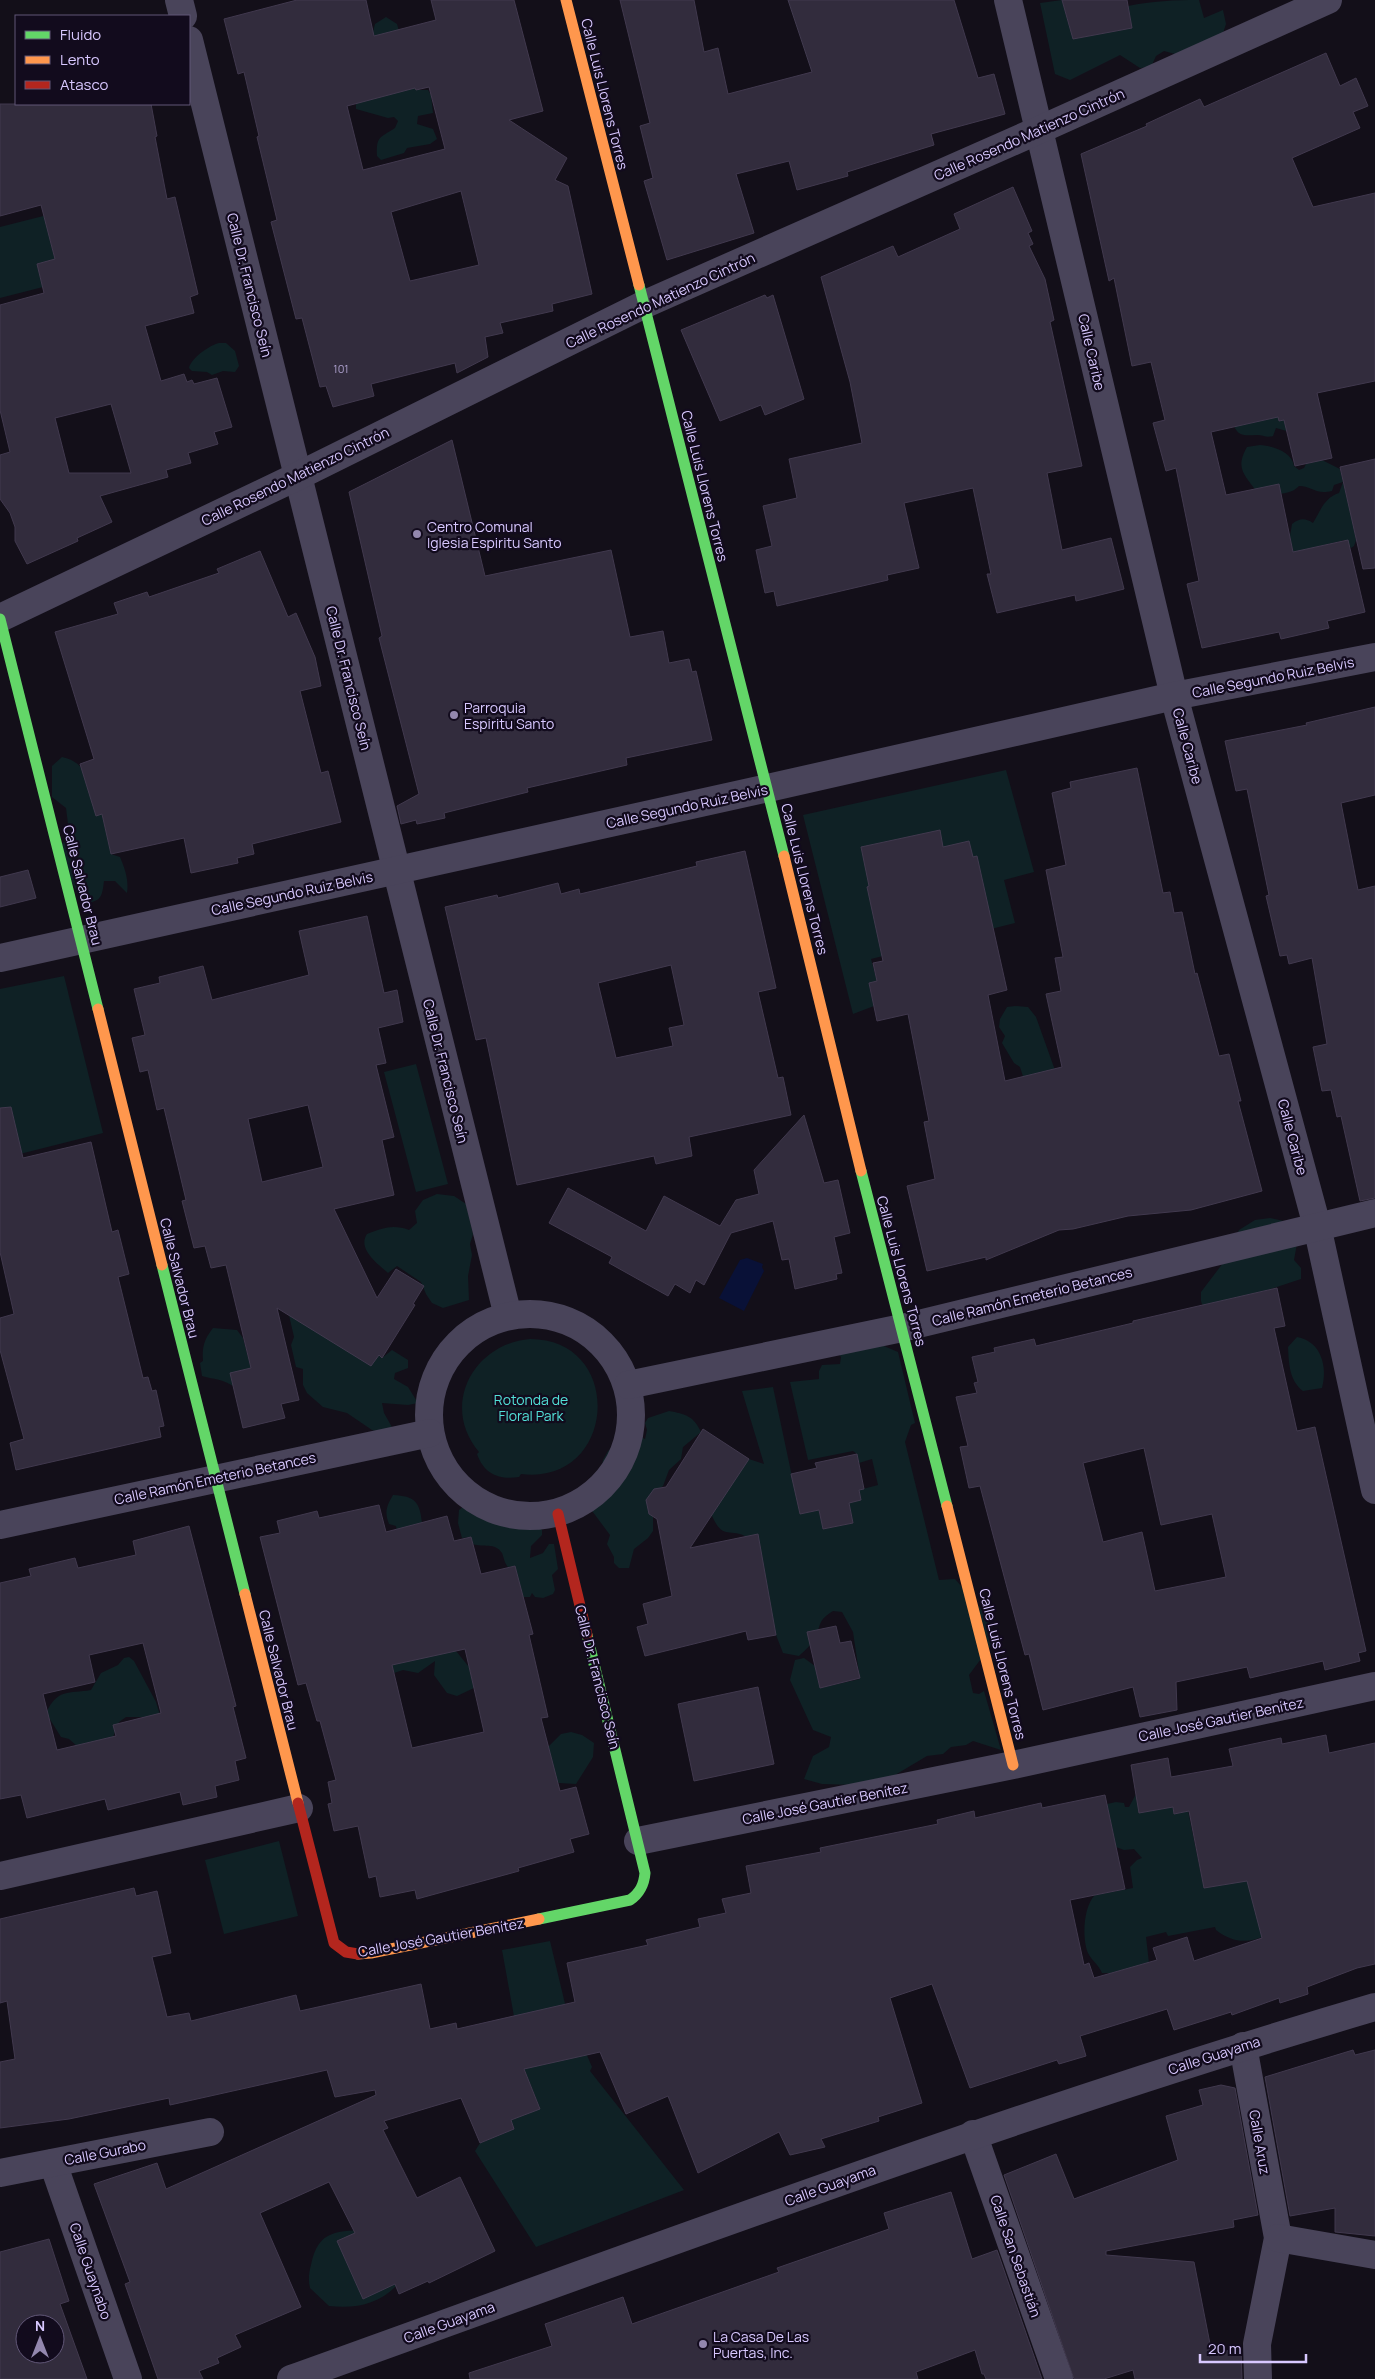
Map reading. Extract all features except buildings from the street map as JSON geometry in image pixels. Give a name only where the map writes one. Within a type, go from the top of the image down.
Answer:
[{"type":"street","points":[[179,0],[183,15]]},
{"type":"street","name":"Calle Luis Llorens Torres","points":[[566,0],[768,788],[878,1242],[902,1328],[1013,1765]]},
{"type":"street","name":"Calle Caribe","points":[[1008,0],[1174,696],[1317,1226],[1375,1490]]},
{"type":"street","name":"Calle Rosendo Matienzo Cintrón","points":[[0,619],[298,476],[643,305],[1040,130],[1328,0]]},
{"type":"street","name":"Calle Dr. Francisco Seín","points":[[190,44],[508,1316]]},
{"type":"street","name":"Calle Salvador Brau","points":[[0,619],[334,1943]]},
{"type":"street","name":"Calle Segundo Ruiz Belvis","points":[[0,958],[1174,696],[1375,657]]},
{"type":"street","name":"Calle Ramón Emeterio Betances","points":[[628,1385],[902,1328],[1375,1213]]},
{"type":"street","points":[[538,1314],[568,1321],[594,1336],[615,1358],[628,1385],[633,1417],[627,1449],[616,1471],[612,1478],[588,1500],[558,1514],[526,1517],[495,1511],[467,1496],[445,1472],[436,1454],[430,1433],[428,1410],[435,1378],[452,1350],[478,1328],[508,1316],[538,1314]]},
{"type":"street","name":"Calle Ramón Emeterio Betances","points":[[0,1525],[215,1477],[430,1433]]},
{"type":"street","name":"Calle Dr. Francisco Seín","points":[[558,1514],[638,1841]]},
{"type":"street","name":"Calle José Gautier Benítez","points":[[334,1943],[341,1950],[348,1953],[371,1953],[630,1900],[636,1897],[645,1881],[638,1841],[1013,1765],[1375,1686]]},
{"type":"street","points":[[0,1876],[299,1808]]},
{"type":"street","name":"Calle Guayama","points":[[291,2379],[973,2134],[1243,2046],[1375,2007]]},
{"type":"street","name":"Calle Aruz","points":[[1243,2046],[1278,2238],[1257,2344],[1258,2379]]},
{"type":"street","name":"Calle Gurabo","points":[[0,2173],[210,2132]]},
{"type":"street","name":"Calle San Sebastián","points":[[973,2134],[1059,2379]]},
{"type":"street","name":"Calle Guaynabo","points":[[53,2163],[128,2379]]},
{"type":"street","points":[[1278,2238],[1375,2254]]},
{"type":"green space","points":[[1062,0],[1073,39],[1131,28],[1128,6],[1154,2],[1199,0],[1204,18],[1223,10],[1226,24],[1223,33],[1186,57],[1164,51],[1156,56],[1151,67],[1140,68],[1120,55],[1070,80],[1055,74],[1040,3]]},
{"type":"green space","points":[[386,17],[397,24],[416,90],[428,90],[431,95],[433,113],[418,116],[417,124],[433,129],[437,139],[430,144],[407,148],[404,153],[381,160],[377,156],[378,141],[382,136],[395,128],[398,121],[394,117],[388,118],[356,109],[356,98],[375,24]]},
{"type":"green space","points":[[63,211],[69,235],[50,240],[55,259],[37,264],[43,287],[0,298],[0,227]]},
{"type":"green space","points":[[219,343],[226,343],[235,351],[239,366],[235,372],[223,371],[212,375],[207,372],[192,371],[189,368],[193,360],[201,352]]},
{"type":"green space","points":[[1277,410],[1279,421],[1287,419],[1290,432],[1276,428],[1271,437],[1244,435],[1236,430],[1232,421]]},
{"type":"green space","points":[[1260,445],[1276,448],[1286,453],[1294,466],[1299,470],[1304,468],[1306,464],[1322,460],[1340,469],[1351,515],[1372,524],[1354,528],[1356,540],[1354,546],[1351,548],[1345,540],[1292,553],[1290,536],[1292,524],[1302,519],[1313,523],[1326,501],[1339,493],[1343,482],[1334,485],[1332,491],[1326,492],[1299,486],[1290,492],[1280,494],[1258,494],[1243,472],[1242,461],[1247,447]]},
{"type":"green space","points":[[62,757],[72,760],[79,765],[88,779],[96,815],[102,814],[111,854],[120,857],[127,879],[127,893],[115,881],[104,881],[100,898],[94,902],[83,904],[55,849],[73,835],[68,824],[66,808],[52,797],[52,766]]},
{"type":"green space","points":[[1006,770],[1034,872],[1004,880],[1015,923],[871,959],[877,981],[869,983],[874,1006],[853,1014],[803,815]]},
{"type":"green space","points":[[64,976],[103,1133],[0,1159],[0,989]]},
{"type":"green space","points":[[1007,1007],[1028,1007],[1036,1017],[1056,1073],[1027,1089],[1020,1067],[1014,1063],[1002,1043],[1005,1036],[999,1027],[1000,1019]]},
{"type":"green space","points":[[416,1064],[448,1184],[416,1192],[384,1072]]},
{"type":"green space","points":[[437,1194],[454,1196],[466,1204],[473,1234],[470,1244],[472,1255],[468,1276],[469,1300],[443,1308],[432,1303],[421,1282],[397,1266],[388,1273],[374,1261],[365,1245],[367,1234],[378,1230],[393,1227],[409,1230],[417,1223],[415,1211],[423,1200]]},
{"type":"green space","points":[[1270,1218],[1284,1221],[1298,1238],[1294,1260],[1301,1268],[1301,1279],[1204,1311],[1201,1292],[1223,1263],[1239,1230],[1255,1220]]},
{"type":"green space","points":[[283,1289],[382,1358],[392,1350],[408,1360],[408,1368],[395,1373],[394,1379],[408,1387],[418,1403],[408,1405],[382,1403],[384,1413],[397,1436],[372,1430],[347,1413],[323,1407],[307,1393],[303,1385],[303,1369],[296,1367],[291,1345],[294,1337]]},
{"type":"green space","points":[[213,1328],[237,1330],[243,1338],[251,1368],[233,1386],[221,1380],[202,1376],[200,1363],[203,1361],[203,1347]]},
{"type":"green space","points":[[1297,1337],[1305,1339],[1312,1344],[1321,1356],[1324,1372],[1322,1388],[1303,1391],[1292,1377],[1288,1347]]},
{"type":"green space","name":"Rotonda de Floral Park","points":[[530,1339],[561,1345],[583,1362],[595,1385],[598,1411],[591,1437],[576,1458],[553,1472],[521,1474],[519,1477],[512,1478],[499,1476],[488,1471],[480,1461],[477,1454],[479,1452],[468,1434],[462,1416],[463,1397],[468,1380],[492,1352],[510,1343]]},
{"type":"green space","points":[[877,1343],[898,1352],[915,1423],[911,1425],[905,1442],[939,1580],[955,1579],[985,1614],[993,1631],[995,1640],[969,1675],[973,1693],[979,1694],[984,1691],[1001,1750],[973,1741],[966,1745],[951,1747],[943,1754],[927,1756],[890,1778],[856,1785],[822,1784],[804,1779],[813,1756],[829,1747],[831,1737],[813,1730],[790,1680],[795,1660],[804,1658],[815,1666],[820,1688],[860,1679],[853,1632],[842,1612],[833,1611],[822,1620],[812,1642],[799,1656],[783,1653],[776,1635],[751,1539],[737,1533],[723,1531],[710,1511],[749,1459],[764,1464],[742,1391],[773,1387],[800,1514],[819,1510],[823,1529],[853,1523],[849,1503],[859,1490],[878,1485],[872,1459],[859,1463],[857,1454],[853,1451],[808,1460],[790,1382],[819,1379],[819,1371],[822,1365],[840,1364],[841,1357],[838,1353]]},
{"type":"green space","points":[[669,1411],[680,1413],[692,1419],[701,1432],[683,1447],[681,1459],[669,1470],[663,1486],[648,1497],[653,1516],[653,1531],[648,1538],[634,1549],[629,1568],[619,1568],[614,1563],[614,1557],[607,1544],[610,1535],[581,1496],[600,1476],[603,1460],[608,1451],[623,1439],[635,1434],[645,1439],[647,1430],[645,1423],[648,1418]]},
{"type":"green space","points":[[479,1493],[496,1498],[499,1523],[527,1523],[538,1526],[542,1530],[542,1535],[531,1546],[530,1558],[543,1553],[549,1544],[554,1544],[558,1569],[552,1575],[555,1590],[553,1594],[543,1598],[535,1597],[532,1593],[530,1597],[523,1597],[515,1566],[508,1567],[499,1550],[492,1546],[473,1544],[471,1537],[462,1538],[458,1523],[459,1510]]},
{"type":"green space","points":[[393,1495],[407,1497],[415,1501],[420,1510],[422,1523],[413,1525],[398,1538],[396,1526],[389,1524],[386,1512]]},
{"type":"green space","points":[[456,1651],[469,1667],[474,1688],[457,1696],[447,1693],[434,1675],[435,1661],[418,1673],[403,1670],[394,1673],[390,1657]]},
{"type":"green space","points":[[129,1657],[134,1661],[156,1702],[160,1715],[152,1724],[142,1717],[126,1717],[119,1722],[113,1737],[77,1746],[69,1739],[61,1737],[46,1713],[55,1699],[70,1692],[91,1690],[101,1673],[118,1665],[124,1658]]},
{"type":"green space","points":[[571,1732],[582,1735],[594,1743],[593,1757],[576,1784],[559,1783],[550,1778],[548,1747],[561,1734]]},
{"type":"green space","points":[[1136,1794],[1173,1807],[1174,1814],[1188,1811],[1204,1888],[1228,1884],[1215,1824],[1280,1928],[1248,1941],[1224,1936],[1215,1927],[1168,1936],[1166,1932],[1146,1937],[1149,1963],[1111,1973],[1102,1973],[1086,1947],[1084,1932],[1088,1907],[1095,1895],[1133,1888],[1130,1867],[1142,1858],[1134,1849],[1124,1850],[1116,1847],[1107,1804],[1124,1803],[1125,1807],[1129,1807]]},
{"type":"green space","points":[[279,1841],[298,1916],[224,1934],[205,1860]]},
{"type":"green space","points":[[550,1941],[572,2033],[586,2053],[592,2067],[590,2071],[684,2190],[536,2247],[475,2151],[480,2143],[514,2129],[511,2120],[540,2108],[523,2066],[502,1950]]},
{"type":"green space","points":[[370,2230],[399,2283],[384,2296],[367,2304],[349,2307],[329,2306],[309,2285],[310,2268],[314,2253],[324,2238],[331,2234]]},
{"type":"shaded area","points":[[747,1258],[763,1264],[764,1271],[744,1311],[719,1298],[740,1260]]},
{"type":"traffic: fast","points":[[639,285],[784,856]]},
{"type":"traffic: fast","points":[[0,619],[98,1009]]},
{"type":"traffic: fast","points":[[861,1171],[947,1506]]},
{"type":"traffic: fast","points":[[162,1265],[245,1594]]},
{"type":"traffic: fast","points":[[539,1919],[630,1900],[639,1892],[645,1873],[587,1635]]},
{"type":"traffic: slow","points":[[566,0],[639,285]]},
{"type":"traffic: slow","points":[[784,856],[861,1171]]},
{"type":"traffic: slow","points":[[98,1009],[162,1265]]},
{"type":"traffic: slow","points":[[947,1506],[1013,1765]]},
{"type":"traffic: slow","points":[[245,1594],[298,1803]]},
{"type":"traffic: slow","points":[[358,1954],[539,1919]]},
{"type":"traffic: jam","points":[[558,1514],[587,1635]]},
{"type":"traffic: jam","points":[[298,1803],[334,1943],[346,1952],[358,1954]]},
{"type":"place","name":"Centro Comunal Iglesia Espiritu Santo","points":[[417,534]]},
{"type":"place","name":"Parroquia Espiritu Santo","points":[[454,715]]},
{"type":"place","name":"La Casa De Las Puertas, Inc.","points":[[703,2344]]}]
